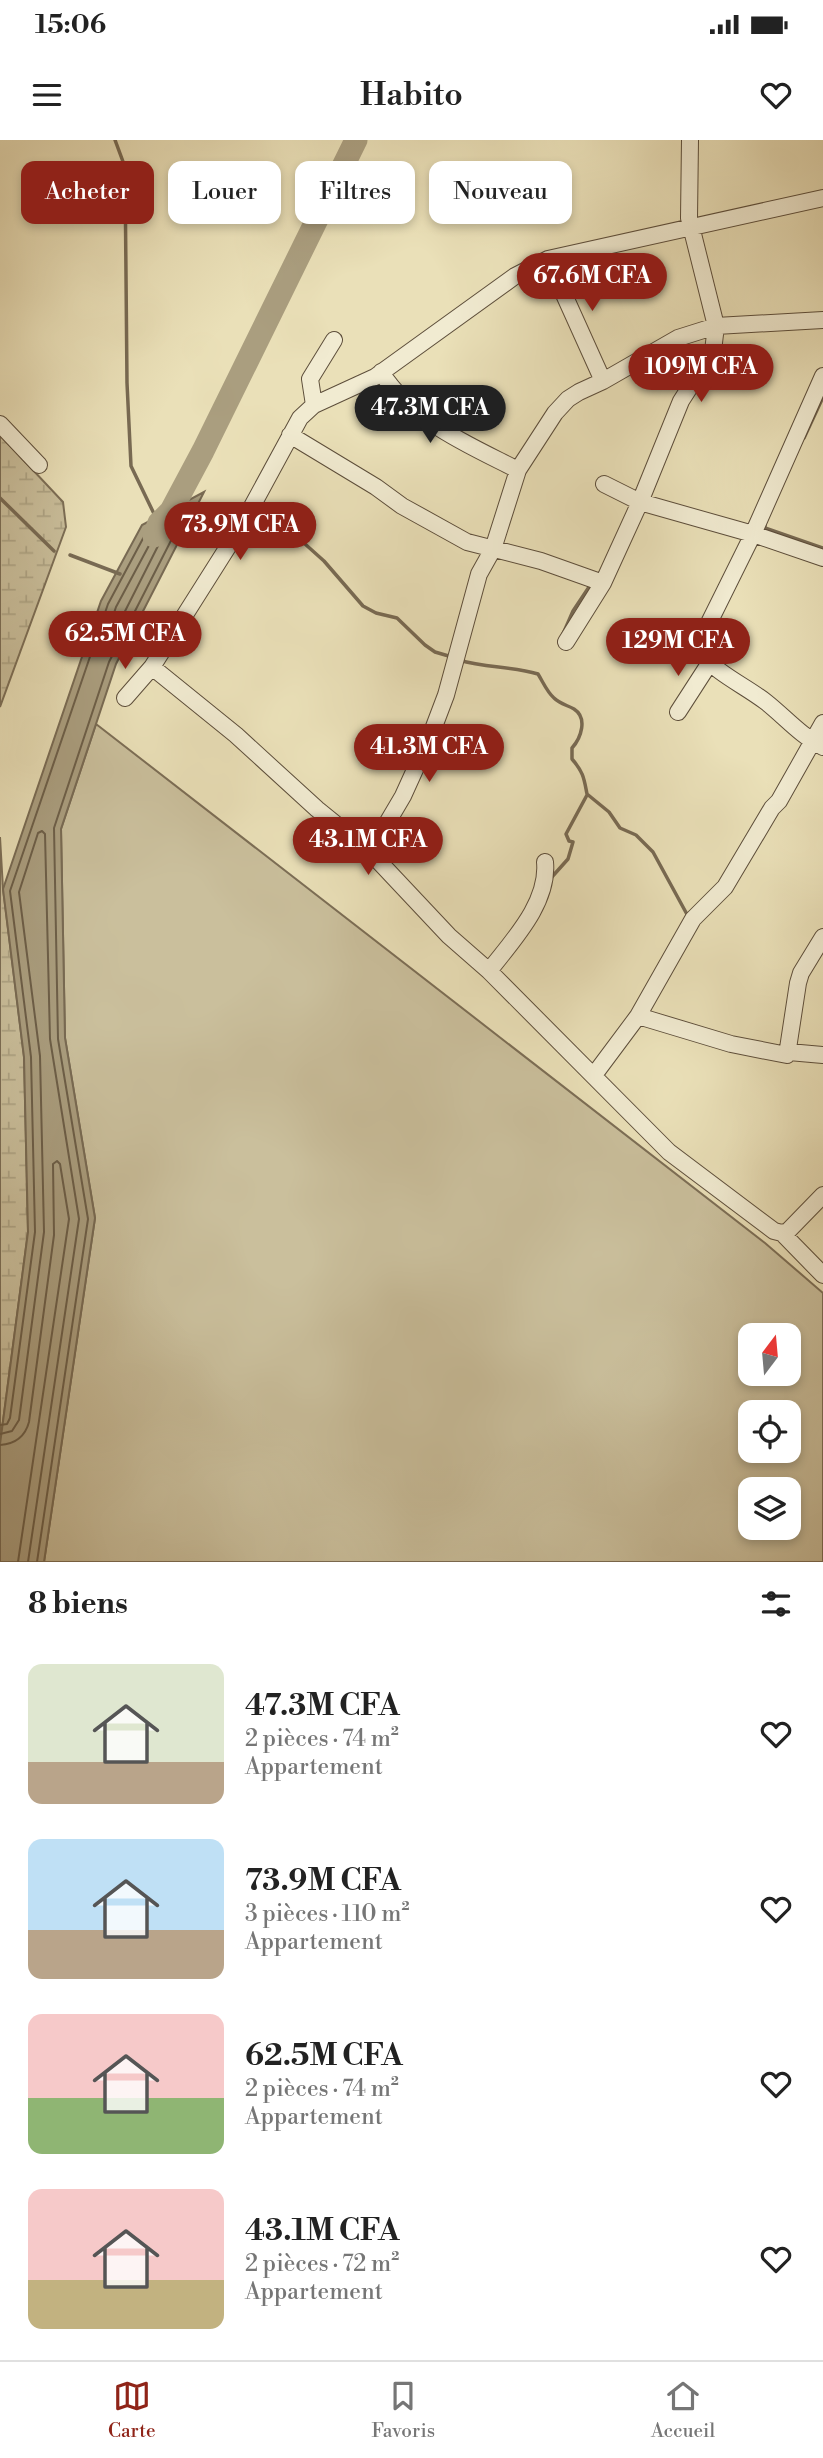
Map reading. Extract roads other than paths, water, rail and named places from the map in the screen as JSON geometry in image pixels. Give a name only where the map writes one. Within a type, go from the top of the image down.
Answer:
[{"type":"street","points":[[566,642],[603,583],[640,502],[681,401],[713,351],[716,326],[688,218],[690,140]]},
{"type":"street","points":[[125,698],[152,667],[243,523],[300,418],[314,405],[381,372],[515,275],[548,259],[823,198]]},
{"type":"street","points":[[548,259],[603,381]]},
{"type":"street","points":[[370,852],[403,796],[432,732],[446,695],[479,574],[493,548],[518,470],[555,413],[568,399],[678,338],[716,326],[823,320]]},
{"type":"street","points":[[314,405],[310,379],[334,340]]},
{"type":"street","points":[[381,372],[392,389],[427,421],[518,470]]},
{"type":"street","points":[[817,744],[764,701],[709,664],[699,652],[700,641],[753,534],[823,376]]},
{"type":"street","points":[[0,424],[39,465]]},
{"type":"street","points":[[290,435],[376,487],[402,506],[467,542],[541,561],[603,583]]},
{"type":"street","points":[[604,484],[640,502],[753,534],[823,558]]},
{"type":"street","points":[[678,712],[709,664]]},
{"type":"street","points":[[152,667],[236,735],[317,809],[370,852],[449,936],[489,971],[669,1152],[774,1231],[782,1233],[823,1275]]},
{"type":"street","points":[[594,1075],[638,1016],[690,923],[725,887],[772,808],[817,744],[823,723]]},
{"type":"street","points":[[489,971],[521,930],[542,889],[546,877],[545,862]]},
{"type":"street","points":[[638,1016],[785,1056],[789,1052],[798,983],[823,937]]},
{"type":"street","points":[[789,1052],[823,1055]]},
{"type":"street","points":[[782,1233],[788,1231],[823,1195]]},
{"type":"water","points":[[204,492],[116,664],[61,829],[65,1038],[95,1218],[44,1562],[0,1562],[0,1444],[28,1232],[24,1057],[3,889],[101,601],[142,525]]},
{"type":"waterway","points":[[115,140],[125,167],[127,383],[131,466],[158,522]]},
{"type":"waterway","points":[[154,536],[159,523],[171,511],[203,451],[356,140]]},
{"type":"waterway","points":[[804,438],[823,397]]},
{"type":"waterway","points":[[0,498],[54,551]]},
{"type":"waterway","points":[[192,510],[244,510]]},
{"type":"waterway","points":[[255,512],[276,518],[324,561],[363,606],[376,613],[397,618],[425,645],[435,652],[452,657]]},
{"type":"waterway","points":[[765,525],[765,528],[823,548]]},
{"type":"waterway","points":[[70,555],[120,574]]},
{"type":"waterway","points":[[563,634],[573,611],[591,584]]},
{"type":"waterway","points":[[459,660],[538,674],[554,698],[578,713],[582,728],[572,748],[572,759],[581,772],[587,794],[609,812],[620,828],[636,835],[653,852],[689,918]]},
{"type":"waterway","points":[[551,878],[568,859],[573,842],[569,841],[566,834],[587,795]]}]
